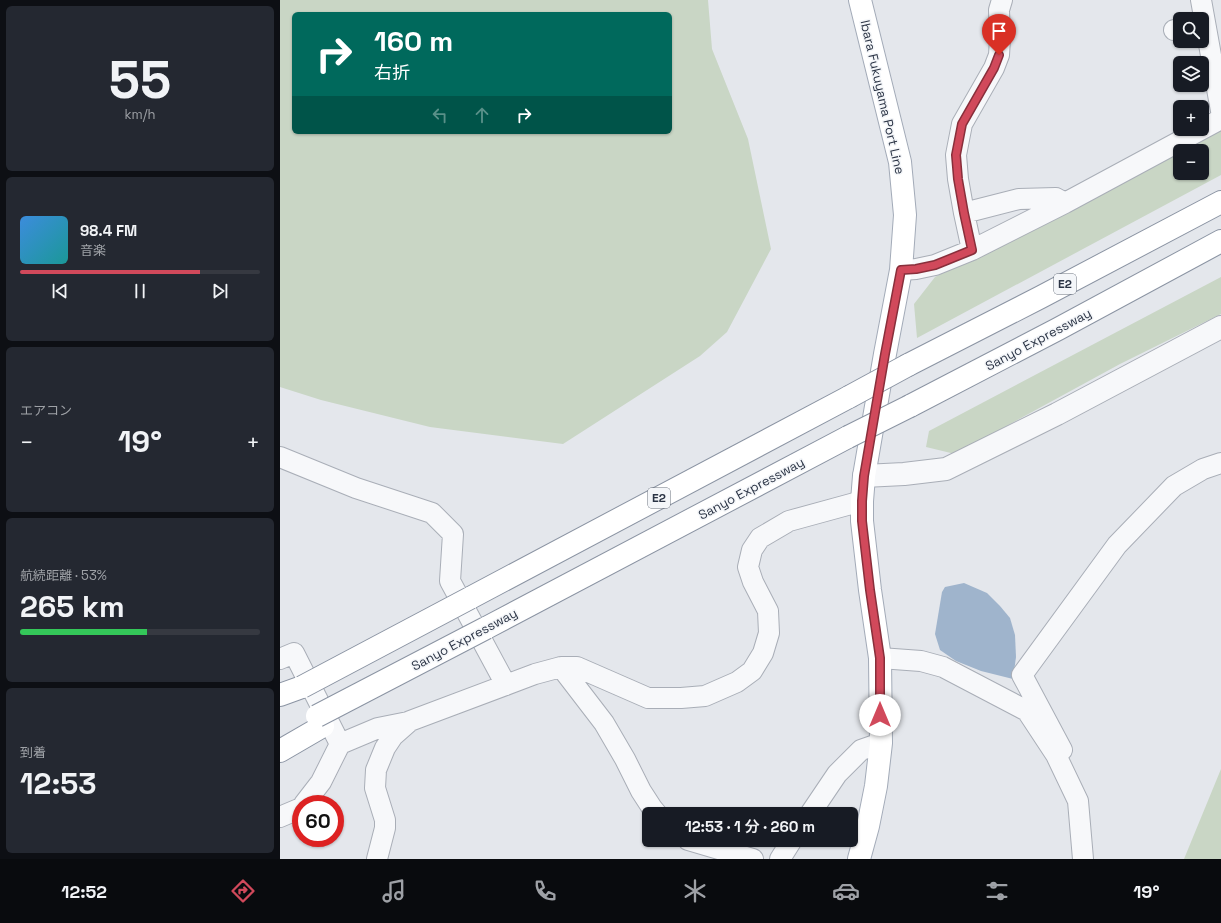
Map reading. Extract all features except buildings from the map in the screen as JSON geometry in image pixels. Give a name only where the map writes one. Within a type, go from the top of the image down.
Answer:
[{"type":"main road","name":"Ibara Fukuyama Port Line","points":[[859,859],[868,826],[876,786],[880,743],[880,658],[862,521],[862,501],[864,476],[901,270],[905,214],[900,162],[860,0]]},
{"type":"main road","name":"E2","points":[[287,692],[470,598],[908,365],[1221,202]]},
{"type":"main road","name":"Sanyo Expressway","points":[[280,735],[320,721],[435,654],[848,437],[1058,329],[1221,241]]},
{"type":"main road","points":[[280,751],[320,721]]},
{"type":"street","points":[[972,250],[958,179],[956,155],[962,124],[994,68],[999,55],[999,10],[1002,0]]},
{"type":"street","points":[[1201,0],[1210,24],[1221,111]]},
{"type":"street","points":[[901,270],[935,265],[972,250],[1065,203],[1221,119]]},
{"type":"street","points":[[964,213],[1019,199],[1056,198],[1065,203]]},
{"type":"street","points":[[864,476],[904,474],[946,469],[1057,414],[1221,328]]},
{"type":"street","points":[[280,457],[356,488],[432,513],[453,534],[450,581],[506,685]]},
{"type":"street","points":[[1056,755],[1062,750],[1022,675],[1117,545],[1174,486],[1203,469],[1221,463]]},
{"type":"street","points":[[311,795],[320,782],[340,744],[378,728],[410,721],[535,674],[561,667],[577,667],[648,698],[705,696],[737,682],[752,671],[762,653],[769,633],[768,610],[752,582],[748,566],[752,550],[760,538],[789,520],[862,501]]},
{"type":"street","points":[[280,658],[294,653],[340,744]]},
{"type":"street","points":[[880,658],[921,661],[942,667],[1027,711],[1056,755],[1078,801],[1083,859]]},
{"type":"street","points":[[561,667],[604,723],[651,807]]},
{"type":"street","points":[[377,859],[385,828],[385,820],[375,788],[376,770],[385,748],[393,736],[410,721]]},
{"type":"street","points":[[815,807],[837,774],[861,750],[880,743]]},
{"type":"street","points":[[280,817],[292,812]]},
{"type":"street","points":[[712,847],[753,859]]},
{"type":"street","points":[[780,859],[788,847]]},
{"type":"green space","points":[[280,0],[708,0],[712,49],[748,139],[771,249],[727,332],[700,356],[563,444],[430,427],[321,400],[280,387]]},
{"type":"green space","points":[[1221,130],[1221,175],[917,338],[914,304],[935,277],[1173,152],[1173,180],[1209,180],[1209,144],[1190,144]]},
{"type":"green space","points":[[1221,277],[1221,314],[1120,364],[955,454],[926,447],[929,431]]},
{"type":"green space","points":[[1221,769],[1221,859],[1184,859]]},
{"type":"water","points":[[964,583],[987,593],[1010,618],[1015,635],[1016,657],[1013,679],[981,671],[956,661],[940,650],[935,634],[942,592],[945,587]]},
{"type":"route","points":[[880,715],[880,658],[862,521],[862,501],[864,476],[885,354],[901,270],[935,265],[972,250],[958,179],[956,155],[962,124],[994,68],[999,55]]}]
